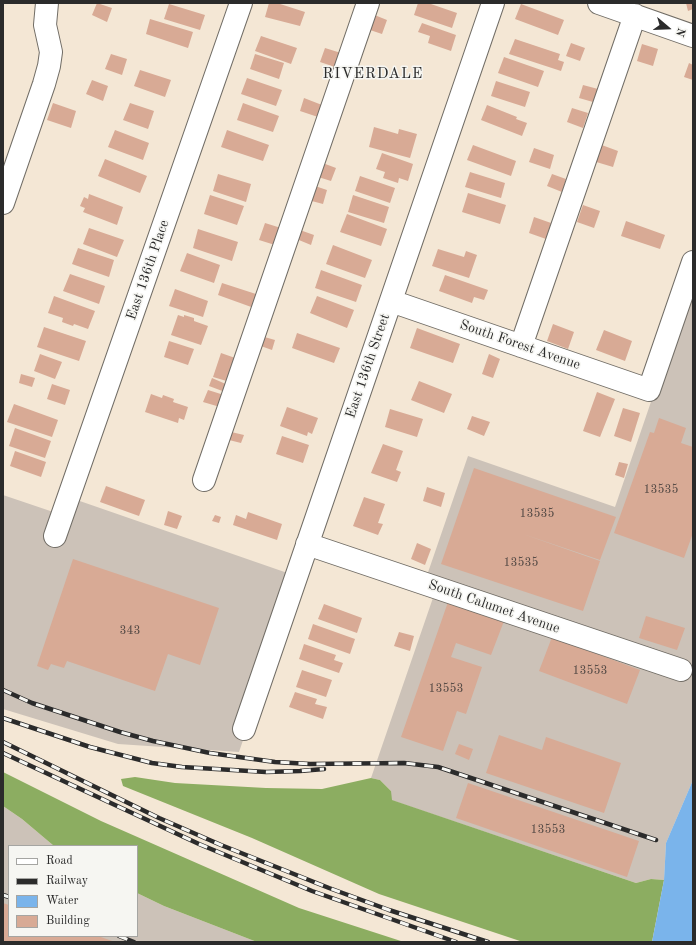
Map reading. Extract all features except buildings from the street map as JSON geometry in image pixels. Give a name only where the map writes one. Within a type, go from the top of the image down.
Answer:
[{"type":"street","points":[[3,203],[42,91],[49,66],[51,52],[45,25],[47,3]]},
{"type":"street","name":"East 136th Place","points":[[56,536],[241,3]]},
{"type":"street","points":[[204,480],[368,3]]},
{"type":"street","name":"East 136th Street","points":[[244,729],[493,3]]},
{"type":"street","points":[[599,3],[693,36]]},
{"type":"street","points":[[521,346],[635,15]]},
{"type":"street","name":"South Forest Avenue","points":[[391,301],[649,390],[693,262]]},
{"type":"street","name":"South Calumet Avenue","points":[[307,544],[680,670]]},
{"type":"shaded area","points":[[693,279],[693,780],[666,843],[664,880],[651,879],[636,883],[391,800],[391,791],[380,780],[371,778],[435,592],[423,587],[468,456],[615,507]]},
{"type":"shaded area","points":[[3,495],[68,517],[74,499],[299,577],[239,752],[118,744],[3,709]]},
{"type":"shaded area","points":[[3,806],[22,819],[53,845],[8,845],[8,937],[138,937],[138,893],[164,906],[257,942],[3,942]]},
{"type":"green space","points":[[3,772],[101,821],[299,908],[404,942],[257,942],[164,906],[138,893],[138,845],[53,845],[22,819],[3,806]]},
{"type":"green space","points":[[135,777],[175,783],[266,788],[322,789],[371,778],[380,780],[391,791],[392,800],[636,883],[651,879],[664,880],[652,942],[523,942],[379,894],[252,838],[123,786],[121,779]]},
{"type":"water","points":[[693,780],[693,942],[652,942],[664,880],[666,843]]},
{"type":"railway","points":[[3,690],[32,703],[120,732],[153,741],[210,753],[275,762],[310,764],[404,763],[438,767],[656,840]]},
{"type":"railway","points":[[3,718],[90,747],[152,763],[182,767],[266,772],[324,769]]},
{"type":"railway","points":[[3,742],[159,818],[221,845],[389,910],[488,942]]},
{"type":"railway","points":[[3,753],[199,844],[312,891],[456,942]]},
{"type":"railway","points":[[3,895],[8,897]]},
{"type":"railway","points":[[122,937],[134,942]]},
{"type":"district","name":"RIVERDALE","points":[[373,74]]}]
